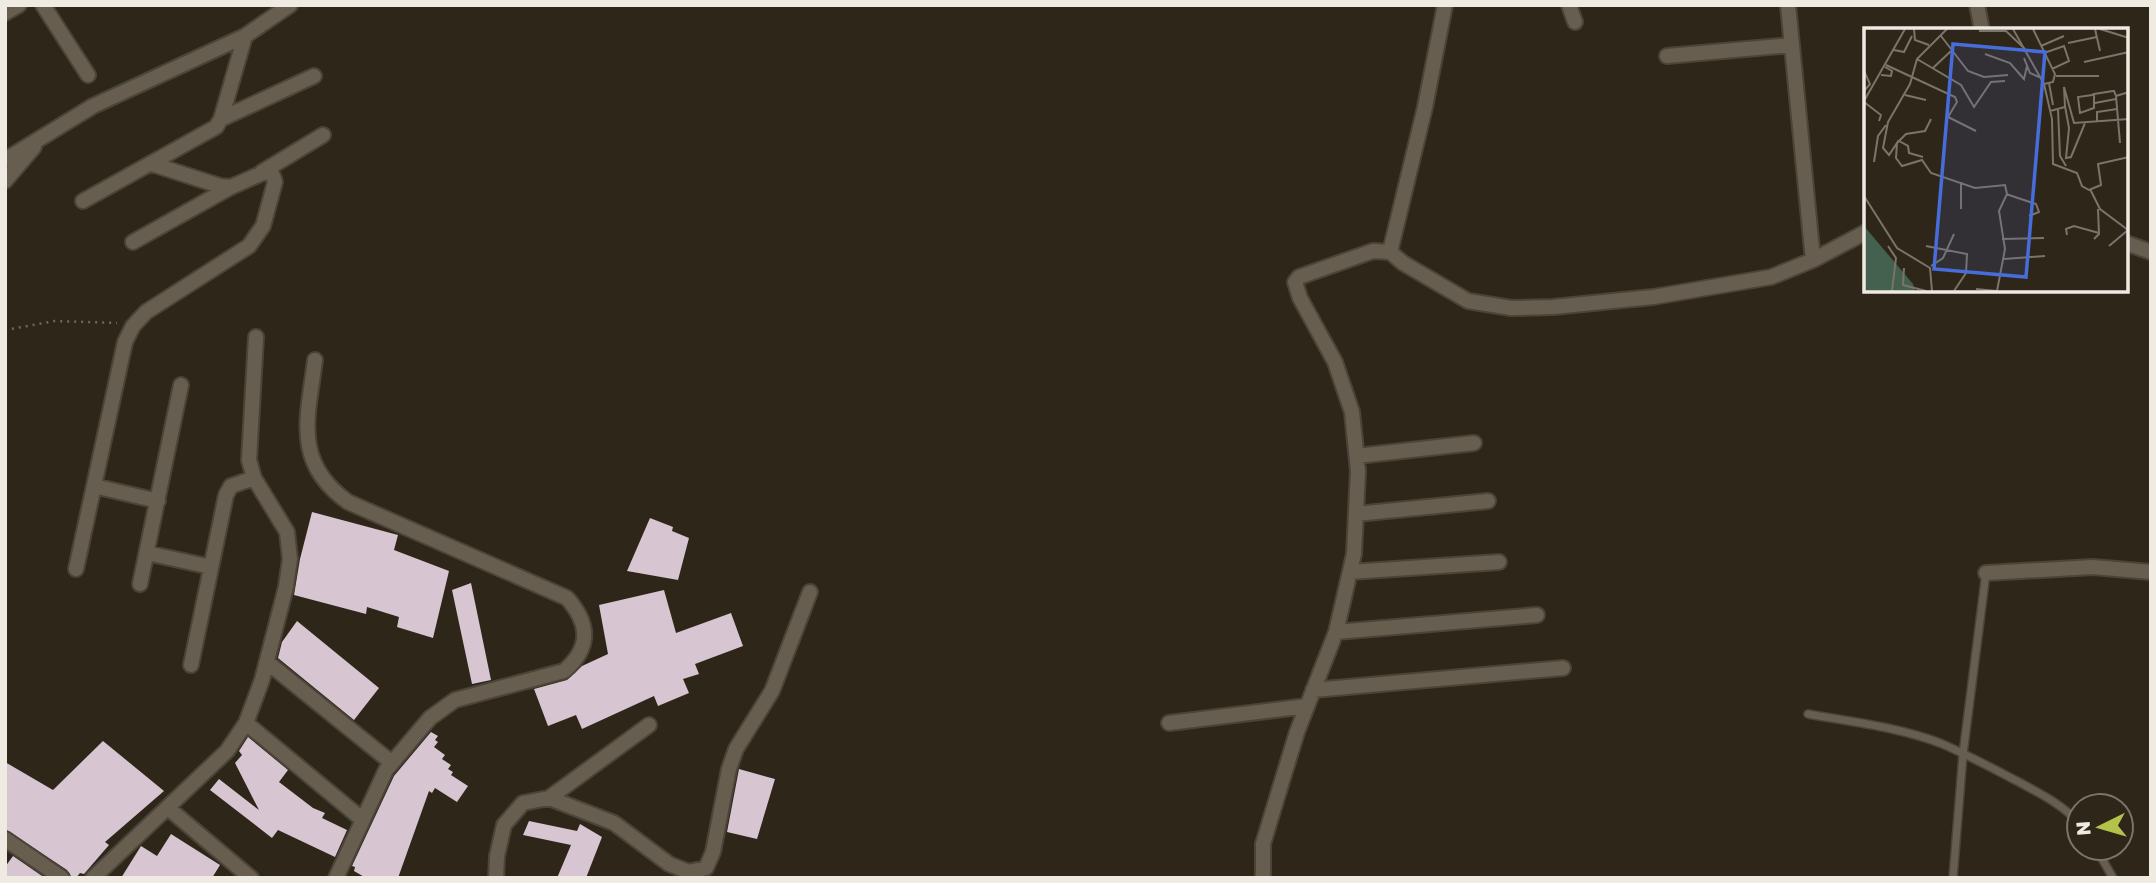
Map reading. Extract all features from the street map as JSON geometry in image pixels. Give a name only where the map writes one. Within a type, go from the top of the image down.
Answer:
[{"type":"street","points":[[43,5],[88,75]]},
{"type":"street","points":[[5,160],[93,106],[246,36],[290,5]]},
{"type":"street","points":[[1390,253],[1425,107],[1445,5]]},
{"type":"street","points":[[1569,5],[1575,22]]},
{"type":"street","points":[[1788,5],[1813,260]]},
{"type":"street","points":[[1977,5],[1982,28]]},
{"type":"street","points":[[83,201],[216,127],[246,36]]},
{"type":"street","points":[[1667,56],[1792,45]]},
{"type":"street","points":[[221,118],[314,76]]},
{"type":"street","points":[[133,242],[262,172],[323,135]]},
{"type":"street","points":[[5,181],[42,138]]},
{"type":"street","points":[[152,164],[220,186],[231,187]]},
{"type":"street","points":[[76,569],[125,342],[133,326],[146,312],[249,246],[263,226],[275,182],[271,173],[262,172]]},
{"type":"street","points":[[1263,878],[1263,845],[1297,732],[1336,632],[1354,554],[1358,471],[1352,412],[1335,362],[1300,298],[1295,282],[1304,274],[1373,251],[1390,253],[1468,302],[1511,308],[1553,307],[1653,297],[1771,277],[1813,260],[1864,233]]},
{"type":"street","points":[[2128,244],[2151,252]]},
{"type":"street","points":[[93,878],[227,751],[246,723],[267,662],[286,587],[290,559],[287,532],[254,478],[249,460],[256,337]]},
{"type":"street","points":[[315,360],[306,436],[313,460],[335,492],[348,502],[567,598],[574,606],[586,636],[576,661],[564,670],[455,700],[430,718],[386,770],[336,878]]},
{"type":"street","points":[[140,584],[181,386]]},
{"type":"street","points":[[1357,456],[1474,443]]},
{"type":"street","points":[[191,666],[226,495],[231,486],[254,478]]},
{"type":"street","points":[[94,486],[158,501]]},
{"type":"street","points":[[1356,514],[1488,501]]},
{"type":"street","points":[[147,553],[211,567]]},
{"type":"street","points":[[1350,572],[1499,562]]},
{"type":"street","points":[[1986,573],[2093,567],[2151,572]]},
{"type":"street","points":[[550,798],[614,823],[669,864],[689,872],[706,868],[713,852],[729,769],[736,749],[772,691],[810,592]]},
{"type":"street","points":[[1336,632],[1537,615]]},
{"type":"street","points":[[267,662],[392,763]]},
{"type":"street","points":[[1313,690],[1563,668]]},
{"type":"street","points":[[1169,723],[1307,706]]},
{"type":"street","points":[[246,723],[363,820]]},
{"type":"street","points":[[496,878],[497,856],[504,824],[523,803],[550,798],[649,725]]},
{"type":"street","points":[[168,808],[251,878]]},
{"type":"street","points":[[5,839],[62,878]]},
{"type":"lane","points":[[1954,878],[1963,754],[1986,573]]},
{"type":"lane","points":[[1808,714],[1894,730],[1938,743],[2050,799],[2065,810]]},
{"type":"lane","points":[[2104,862],[2113,878]]},
{"type":"path","points":[[5,330],[55,321],[109,321],[133,326]]},
{"type":"building","points":[[312,512],[398,535],[394,550],[449,571],[433,638],[397,627],[399,617],[367,607],[366,614],[294,595]]},
{"type":"building","points":[[650,518],[673,527],[672,531],[689,538],[678,580],[627,571]]},
{"type":"building","points":[[471,583],[491,680],[472,684],[452,590]]},
{"type":"building","points":[[664,590],[676,633],[731,613],[743,646],[695,664],[699,674],[683,679],[689,693],[658,706],[654,696],[582,729],[576,715],[548,726],[534,689],[567,680],[582,666],[608,654],[599,605]]},
{"type":"building","points":[[297,621],[379,688],[354,720],[278,658],[282,642]]},
{"type":"building","points":[[431,732],[438,736],[434,747],[445,755],[442,759],[451,765],[448,769],[453,772],[451,775],[468,786],[457,802],[435,788],[432,793],[429,791],[398,878],[366,878],[354,871],[355,867],[352,866],[394,776]]},
{"type":"building","points":[[248,737],[288,770],[279,782],[313,808],[325,813],[322,818],[347,830],[335,857],[278,830],[272,838],[210,790],[219,779],[259,810],[235,763],[242,755],[239,751]]},
{"type":"building","points":[[103,741],[164,791],[105,842],[109,845],[84,874],[80,873],[76,878],[72,878],[67,870],[5,829],[5,762],[53,790]]},
{"type":"building","points":[[739,769],[775,779],[757,839],[727,832]]},
{"type":"building","points":[[529,821],[577,831],[580,824],[602,837],[586,878],[557,878],[571,845],[523,835]]},
{"type":"building","points":[[171,834],[220,865],[212,878],[121,878],[141,846],[157,856]]},
{"type":"building","points":[[13,856],[45,878],[5,878],[5,867]]}]
